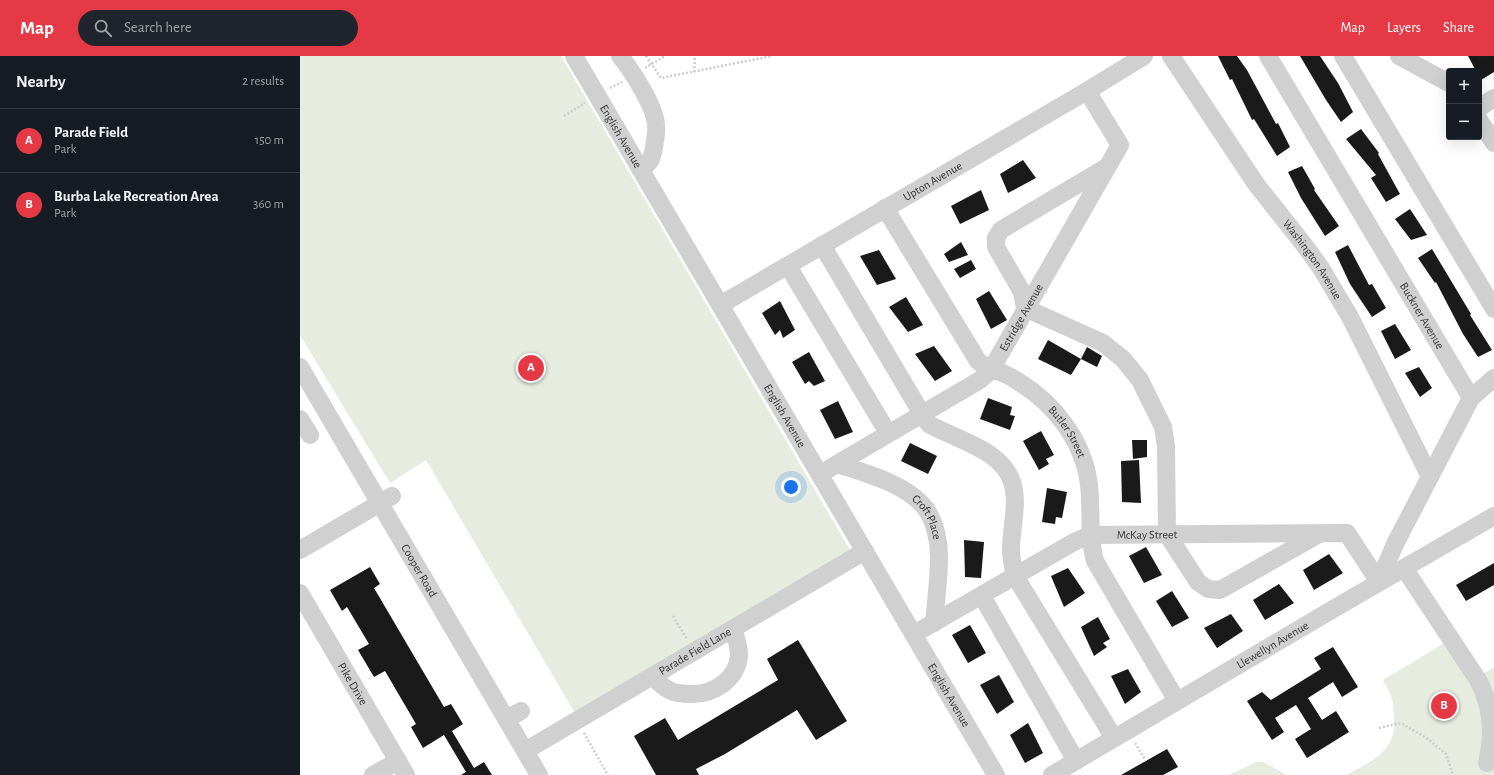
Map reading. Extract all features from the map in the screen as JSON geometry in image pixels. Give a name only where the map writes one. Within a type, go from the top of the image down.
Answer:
[{"type":"street","name":"English Avenue","points":[[574,56],[996,775]]},
{"type":"street","points":[[620,56],[649,103],[656,125],[653,154],[648,164],[640,169]]},
{"type":"street","name":"Upton Avenue","points":[[720,305],[1087,91],[1144,56]]},
{"type":"street","name":"Washington Avenue","points":[[1172,56],[1256,184],[1302,242],[1324,274],[1350,317],[1430,477]]},
{"type":"street","name":"Buckner Avenue","points":[[1268,56],[1471,398]]},
{"type":"street","points":[[1343,56],[1494,309]]},
{"type":"street","points":[[1398,56],[1446,81]]},
{"type":"street","name":"Estridge Avenue","points":[[820,474],[980,380],[991,370],[1025,308],[1120,145],[1087,91]]},
{"type":"street","points":[[1482,106],[1494,98]]},
{"type":"street","points":[[1482,125],[1494,143]]},
{"type":"street","points":[[1107,167],[1001,230],[996,238],[996,247],[1022,292],[1025,308],[1104,343],[1123,359],[1140,380],[1163,427],[1166,446],[1167,534],[1198,582],[1208,590],[1220,590],[1321,533]]},
{"type":"street","name":"Butler Street","points":[[885,208],[978,361],[991,370],[1001,372],[1035,392],[1058,414],[1068,430],[1078,448],[1089,484],[1091,549],[1095,561],[1177,701]]},
{"type":"street","points":[[822,245],[922,414],[930,424],[985,451],[1000,463],[1007,472],[1012,482],[1014,495],[1014,519],[1011,548],[1015,576],[1114,738]]},
{"type":"street","points":[[788,266],[888,433]]},
{"type":"street","name":"Cooper Road","points":[[300,367],[386,499],[514,715],[525,751],[539,775]]},
{"type":"street","points":[[1379,582],[1395,544],[1471,398],[1494,378]]},
{"type":"street","points":[[300,419],[310,435]]},
{"type":"street","name":"Croft Place","points":[[837,464],[884,480],[914,498],[926,510],[934,526],[939,554],[934,623]]},
{"type":"street","points":[[300,550],[386,499]]},
{"type":"street","name":"Llewellyn Avenue","points":[[1052,775],[1494,516]]},
{"type":"street","name":"McKay Street","points":[[914,634],[1074,542],[1090,535],[1347,533],[1379,582]]},
{"type":"street","name":"Parade Field Lane","points":[[525,751],[865,551]]},
{"type":"street","points":[[1404,568],[1486,694],[1492,713],[1494,731],[1492,751],[1487,763]]},
{"type":"street","name":"Pike Drive","points":[[300,593],[402,768]]},
{"type":"street","points":[[982,596],[1076,761]]},
{"type":"street","points":[[652,676],[670,691],[685,694],[700,694],[715,689],[732,675],[736,666],[739,655],[733,629]]},
{"type":"street","points":[[373,775],[402,768]]},
{"type":"path","points":[[646,56],[662,78],[772,56]]},
{"type":"path","points":[[651,64],[665,56]]},
{"type":"path","points":[[694,72],[695,56]]},
{"type":"path","points":[[564,116],[597,96]]},
{"type":"path","points":[[674,616],[695,651]]},
{"type":"path","points":[[1379,728],[1401,723],[1428,739],[1446,754],[1454,775]]},
{"type":"path","points":[[586,737],[608,775]]},
{"type":"path","points":[[1135,742],[1146,761]]},
{"type":"shaded area","points":[[300,56],[561,56],[850,550],[575,713],[426,460],[390,483],[300,335]]},
{"type":"shaded area","points":[[1456,636],[1481,675],[1494,667],[1494,775],[1346,775],[1375,759],[1388,746],[1392,737],[1394,727],[1393,704],[1390,693],[1383,680]]},
{"type":"shaded area","points":[[1256,762],[1264,762],[1286,775],[1229,775]]},
{"type":"building","points":[[1218,56],[1237,56],[1247,70],[1276,124],[1278,123],[1290,147],[1277,156],[1254,119],[1252,120],[1232,79],[1230,80]]},
{"type":"building","points":[[1300,56],[1320,56],[1338,83],[1353,112],[1341,122],[1326,100]]},
{"type":"building","points":[[1468,56],[1494,56],[1494,72],[1482,79],[1482,68],[1474,68]]},
{"type":"building","points":[[1361,129],[1379,153],[1378,154],[1400,194],[1386,202],[1371,178],[1376,175],[1346,139]]},
{"type":"building","points":[[1023,160],[1036,178],[1008,193],[1000,174]]},
{"type":"building","points":[[1302,166],[1315,189],[1314,190],[1339,226],[1325,236],[1301,198],[1288,172]]},
{"type":"building","points":[[981,190],[989,210],[960,224],[951,206]]},
{"type":"building","points":[[1410,209],[1427,235],[1411,240],[1395,219]]},
{"type":"building","points":[[961,242],[968,255],[949,262],[944,254]]},
{"type":"building","points":[[1348,245],[1369,285],[1372,284],[1386,308],[1372,317],[1350,284],[1335,252]]},
{"type":"building","points":[[1432,249],[1492,350],[1478,357],[1463,334],[1436,282],[1435,283],[1418,258]]},
{"type":"building","points":[[879,250],[896,279],[877,285],[860,256]]},
{"type":"building","points":[[971,260],[976,269],[960,278],[954,269]]},
{"type":"building","points":[[989,291],[1007,320],[991,329],[976,299]]},
{"type":"building","points":[[906,297],[923,325],[908,332],[889,307]]},
{"type":"building","points":[[780,301],[795,330],[783,338],[780,330],[775,335],[762,313]]},
{"type":"building","points":[[1395,324],[1411,350],[1395,359],[1381,331]]},
{"type":"building","points":[[1048,340],[1081,359],[1071,375],[1038,359]]},
{"type":"building","points":[[934,346],[952,371],[935,381],[915,354]]},
{"type":"building","points":[[1087,347],[1102,356],[1097,367],[1081,359]]},
{"type":"building","points":[[809,352],[825,381],[814,386],[809,381],[805,384],[792,362]]},
{"type":"building","points":[[1419,367],[1432,388],[1420,397],[1405,373]]},
{"type":"building","points":[[988,398],[1012,407],[1010,415],[1015,416],[1010,430],[980,419]]},
{"type":"building","points":[[838,401],[853,432],[835,439],[820,410]]},
{"type":"building","points":[[1041,431],[1054,455],[1046,459],[1049,464],[1039,470],[1023,441]]},
{"type":"building","points":[[1132,440],[1147,440],[1147,457],[1133,459]]},
{"type":"building","points":[[910,443],[937,456],[928,474],[901,461]]},
{"type":"building","points":[[1139,460],[1141,503],[1122,502],[1121,461]]},
{"type":"building","points":[[1047,488],[1067,492],[1062,518],[1056,517],[1055,524],[1042,522]]},
{"type":"building","points":[[964,540],[984,542],[981,578],[965,577]]},
{"type":"building","points":[[1146,547],[1162,575],[1144,583],[1129,556]]},
{"type":"building","points":[[1329,554],[1343,573],[1314,590],[1303,570]]},
{"type":"building","points":[[1494,563],[1494,585],[1466,601],[1456,585]]},
{"type":"building","points":[[370,567],[380,584],[374,588],[444,707],[451,704],[463,724],[452,731],[474,768],[484,762],[492,775],[461,775],[466,772],[444,735],[423,748],[411,727],[416,724],[385,671],[374,677],[358,650],[369,644],[347,607],[342,611],[330,590]]},
{"type":"building","points":[[1068,568],[1085,593],[1064,607],[1051,576]]},
{"type":"building","points":[[1279,584],[1294,603],[1265,620],[1253,600]]},
{"type":"building","points":[[1172,591],[1189,618],[1172,627],[1156,601]]},
{"type":"building","points":[[1231,614],[1243,631],[1217,648],[1204,628]]},
{"type":"building","points":[[1098,617],[1110,639],[1103,643],[1107,647],[1094,656],[1081,627]]},
{"type":"building","points":[[970,625],[986,653],[968,663],[952,635]]},
{"type":"building","points":[[798,640],[847,721],[816,740],[797,710],[725,754],[696,769],[699,775],[656,775],[634,736],[665,718],[678,740],[778,680],[767,659]]},
{"type":"building","points":[[1333,647],[1358,687],[1342,697],[1333,682],[1308,698],[1322,720],[1336,711],[1349,732],[1307,758],[1295,739],[1311,729],[1296,705],[1275,718],[1284,732],[1272,740],[1247,701],[1262,692],[1271,700],[1321,669],[1314,658]]},
{"type":"building","points":[[1128,669],[1141,692],[1125,704],[1111,676]]},
{"type":"building","points":[[999,675],[1014,702],[997,714],[980,685]]},
{"type":"building","points":[[1028,723],[1043,753],[1025,763],[1010,735]]},
{"type":"building","points":[[1167,749],[1178,767],[1163,775],[1121,775]]},
{"type":"place","name":"Parade Field","points":[[531,368]]},
{"type":"place","name":"Burba Lake Recreation Area","points":[[1444,706]]}]
